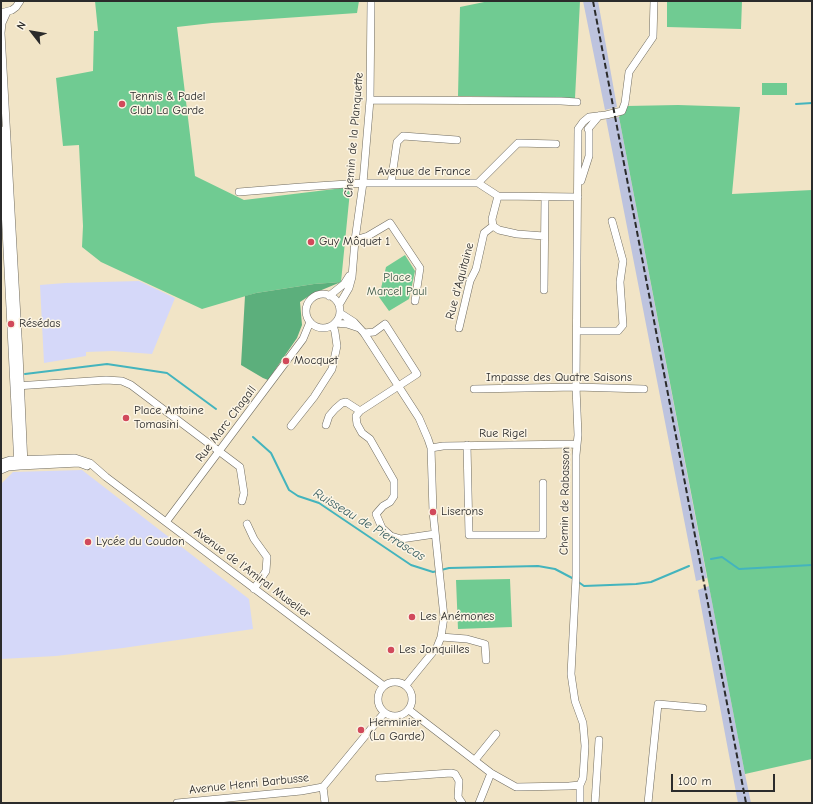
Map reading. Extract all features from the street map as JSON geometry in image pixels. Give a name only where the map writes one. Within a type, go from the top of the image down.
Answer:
[{"type":"street","points":[[4,177],[1,33],[4,13],[16,7],[20,1]]},
{"type":"street","name":"Chemin de la Planquette","points":[[339,305],[349,288],[352,277],[351,270],[362,183],[370,100],[371,1]]},
{"type":"street","points":[[578,129],[589,117],[622,111],[625,103],[629,72],[653,37],[654,1]]},
{"type":"street","points":[[370,100],[561,100],[577,102]]},
{"type":"street","points":[[578,129],[584,127],[588,129],[592,122],[599,116]]},
{"type":"street","name":"Chemin de Rabasson","points":[[578,129],[576,387],[578,435],[576,444],[576,575],[570,674],[575,701],[583,723],[583,778],[580,785],[580,803]]},
{"type":"street","name":"Chemin de Rabasson","points":[[578,198],[583,171],[589,156],[588,129]]},
{"type":"street","points":[[1,130],[12,284],[21,463]]},
{"type":"street","points":[[391,183],[397,142],[403,136],[457,140]]},
{"type":"street","points":[[478,183],[518,143],[556,144]]},
{"type":"street","name":"Avenue de France","points":[[239,192],[362,183],[478,183],[498,196]]},
{"type":"street","points":[[544,236],[517,234],[500,230],[494,226],[492,219],[498,196],[578,198]]},
{"type":"street","points":[[544,290],[545,197]]},
{"type":"street","points":[[577,331],[618,331],[623,324],[620,282],[623,260],[612,221]]},
{"type":"street","points":[[355,240],[368,236],[390,223],[420,268],[415,301]]},
{"type":"street","name":"Rue d'Aquitaine","points":[[459,328],[470,281],[476,269],[484,233],[494,226]]},
{"type":"street","name":"Chemin de la Planquette","points":[[330,296],[344,284],[351,270]]},
{"type":"street","points":[[1,285],[12,284]]},
{"type":"street","points":[[291,426],[314,397],[332,369],[337,346],[334,324],[340,313],[339,305],[330,296],[320,295],[315,296],[308,303],[306,313],[310,322],[317,328],[325,328],[334,324],[347,324],[363,331],[374,332],[385,324],[417,374],[360,411],[356,416],[357,424],[362,432],[370,439],[394,481],[394,496],[390,502],[383,506],[376,514],[382,528],[391,536],[401,539],[435,534]]},
{"type":"street","points":[[340,313],[350,318],[363,331],[419,418],[431,448],[435,534],[444,617],[441,637],[437,646],[406,685]]},
{"type":"street","name":"Rue Marc Chagall","points":[[303,339],[310,322]]},
{"type":"street","name":"Rue Marc Chagall","points":[[166,522],[303,339],[317,328]]},
{"type":"street","points":[[17,386],[106,380],[122,381],[137,389],[240,467],[244,493],[242,501]]},
{"type":"street","name":"Impasse des Quatre Saisons","points":[[474,389],[576,387],[644,389]]},
{"type":"street","points":[[326,425],[329,416],[342,403],[346,402],[360,411]]},
{"type":"street","name":"Rue Rigel","points":[[431,448],[467,445],[576,444]]},
{"type":"street","points":[[467,445],[469,535],[543,535],[543,483]]},
{"type":"street","name":"Avenue de l'Amiral Muselier","points":[[21,463],[75,458],[90,463],[106,477],[384,686]]},
{"type":"street","points":[[1,463],[10,460],[21,463]]},
{"type":"street","points":[[1,470],[21,463]]},
{"type":"street","points":[[247,524],[254,539],[267,557],[266,571],[254,589]]},
{"type":"street","points":[[441,637],[467,639],[485,644],[486,660]]},
{"type":"street","points":[[392,682],[406,685],[410,689],[413,700],[409,710],[402,716],[388,716],[381,709],[378,695],[384,686],[392,682]]},
{"type":"street","points":[[648,803],[658,704],[703,708]]},
{"type":"street","points":[[409,710],[491,773],[516,787],[580,785]]},
{"type":"street","name":"Avenue Henri Barbusse","points":[[177,803],[218,801],[323,787],[384,713]]},
{"type":"street","points":[[475,760],[496,734]]},
{"type":"street","points":[[595,803],[599,740]]},
{"type":"street","points":[[379,778],[451,772],[455,774],[459,781],[458,797],[462,803]]},
{"type":"street","points":[[479,803],[491,773]]},
{"type":"street","points":[[323,787],[326,803]]},
{"type":"shaded area","points":[[583,1],[598,1],[617,107],[605,110]]},
{"type":"shaded area","points":[[619,117],[707,578],[696,581],[606,119]]},
{"type":"shaded area","points":[[139,281],[175,298],[152,354],[113,351],[86,352],[86,356],[44,363],[40,285]]},
{"type":"shaded area","name":"Lycée du Coudon","points":[[82,470],[249,599],[253,629],[56,656],[1,659],[1,484],[13,472]]},
{"type":"shaded area","points":[[709,586],[751,803],[738,803],[698,590]]},
{"type":"green space","points":[[95,1],[359,1],[357,13],[212,23],[177,27],[195,176],[244,200],[343,188],[350,191],[341,282],[314,284],[256,293],[202,309],[101,262],[82,247],[83,226],[79,145],[63,146],[56,78],[93,71],[94,31],[98,31]]},
{"type":"green space","points":[[489,1],[580,1],[575,98],[458,96],[460,7]]},
{"type":"green space","points":[[667,1],[742,1],[741,29],[667,27]]},
{"type":"green space","points":[[762,83],[787,83],[787,95],[762,95]]},
{"type":"green space","points":[[678,105],[740,107],[732,194],[812,190],[812,759],[745,774],[619,117],[627,106]]},
{"type":"green space","name":"Place Marcel Paul","points":[[405,255],[415,271],[409,299],[389,311],[379,297],[386,267]]},
{"type":"green space","points":[[341,282],[312,294],[300,302],[302,325],[297,338],[268,380],[241,365],[245,296],[314,284]]},
{"type":"green space","points":[[510,579],[512,627],[458,629],[456,580]]},
{"type":"waterway","points":[[796,104],[812,103]]},
{"type":"waterway","name":"Ruisseau de Pierrascas","points":[[25,374],[107,364],[167,373],[216,409]]},
{"type":"waterway","name":"Ruisseau de Pierrascas","points":[[253,437],[271,453],[289,490],[298,496],[319,503],[411,565],[433,572],[437,571]]},
{"type":"waterway","name":"Ruisseau de Pierrascas","points":[[711,559],[722,557],[739,569],[812,565]]},
{"type":"waterway","name":"Ruisseau de Pierrascas","points":[[441,570],[449,568],[538,566],[555,569],[574,579]]},
{"type":"waterway","name":"Ruisseau de Pierrascas","points":[[577,581],[584,586],[651,582],[689,566]]},
{"type":"railway","points":[[593,1],[746,803]]},
{"type":"place","name":"Tennis & Padel Club La Garde","points":[[122,104]]},
{"type":"place","name":"Guy Môquet 1","points":[[311,242]]},
{"type":"place","name":"Résédas","points":[[11,324]]},
{"type":"place","name":"Mocquet","points":[[286,361]]},
{"type":"place","name":"Place Antoine Tomasini","points":[[126,418]]},
{"type":"place","name":"Liserons","points":[[433,512]]},
{"type":"place","name":"Lycée du Coudon","points":[[88,542]]},
{"type":"place","name":"Les Anémones","points":[[412,617]]},
{"type":"place","name":"Les Jonquilles","points":[[391,650]]},
{"type":"place","name":"Herminier (La Garde)","points":[[361,730]]}]
